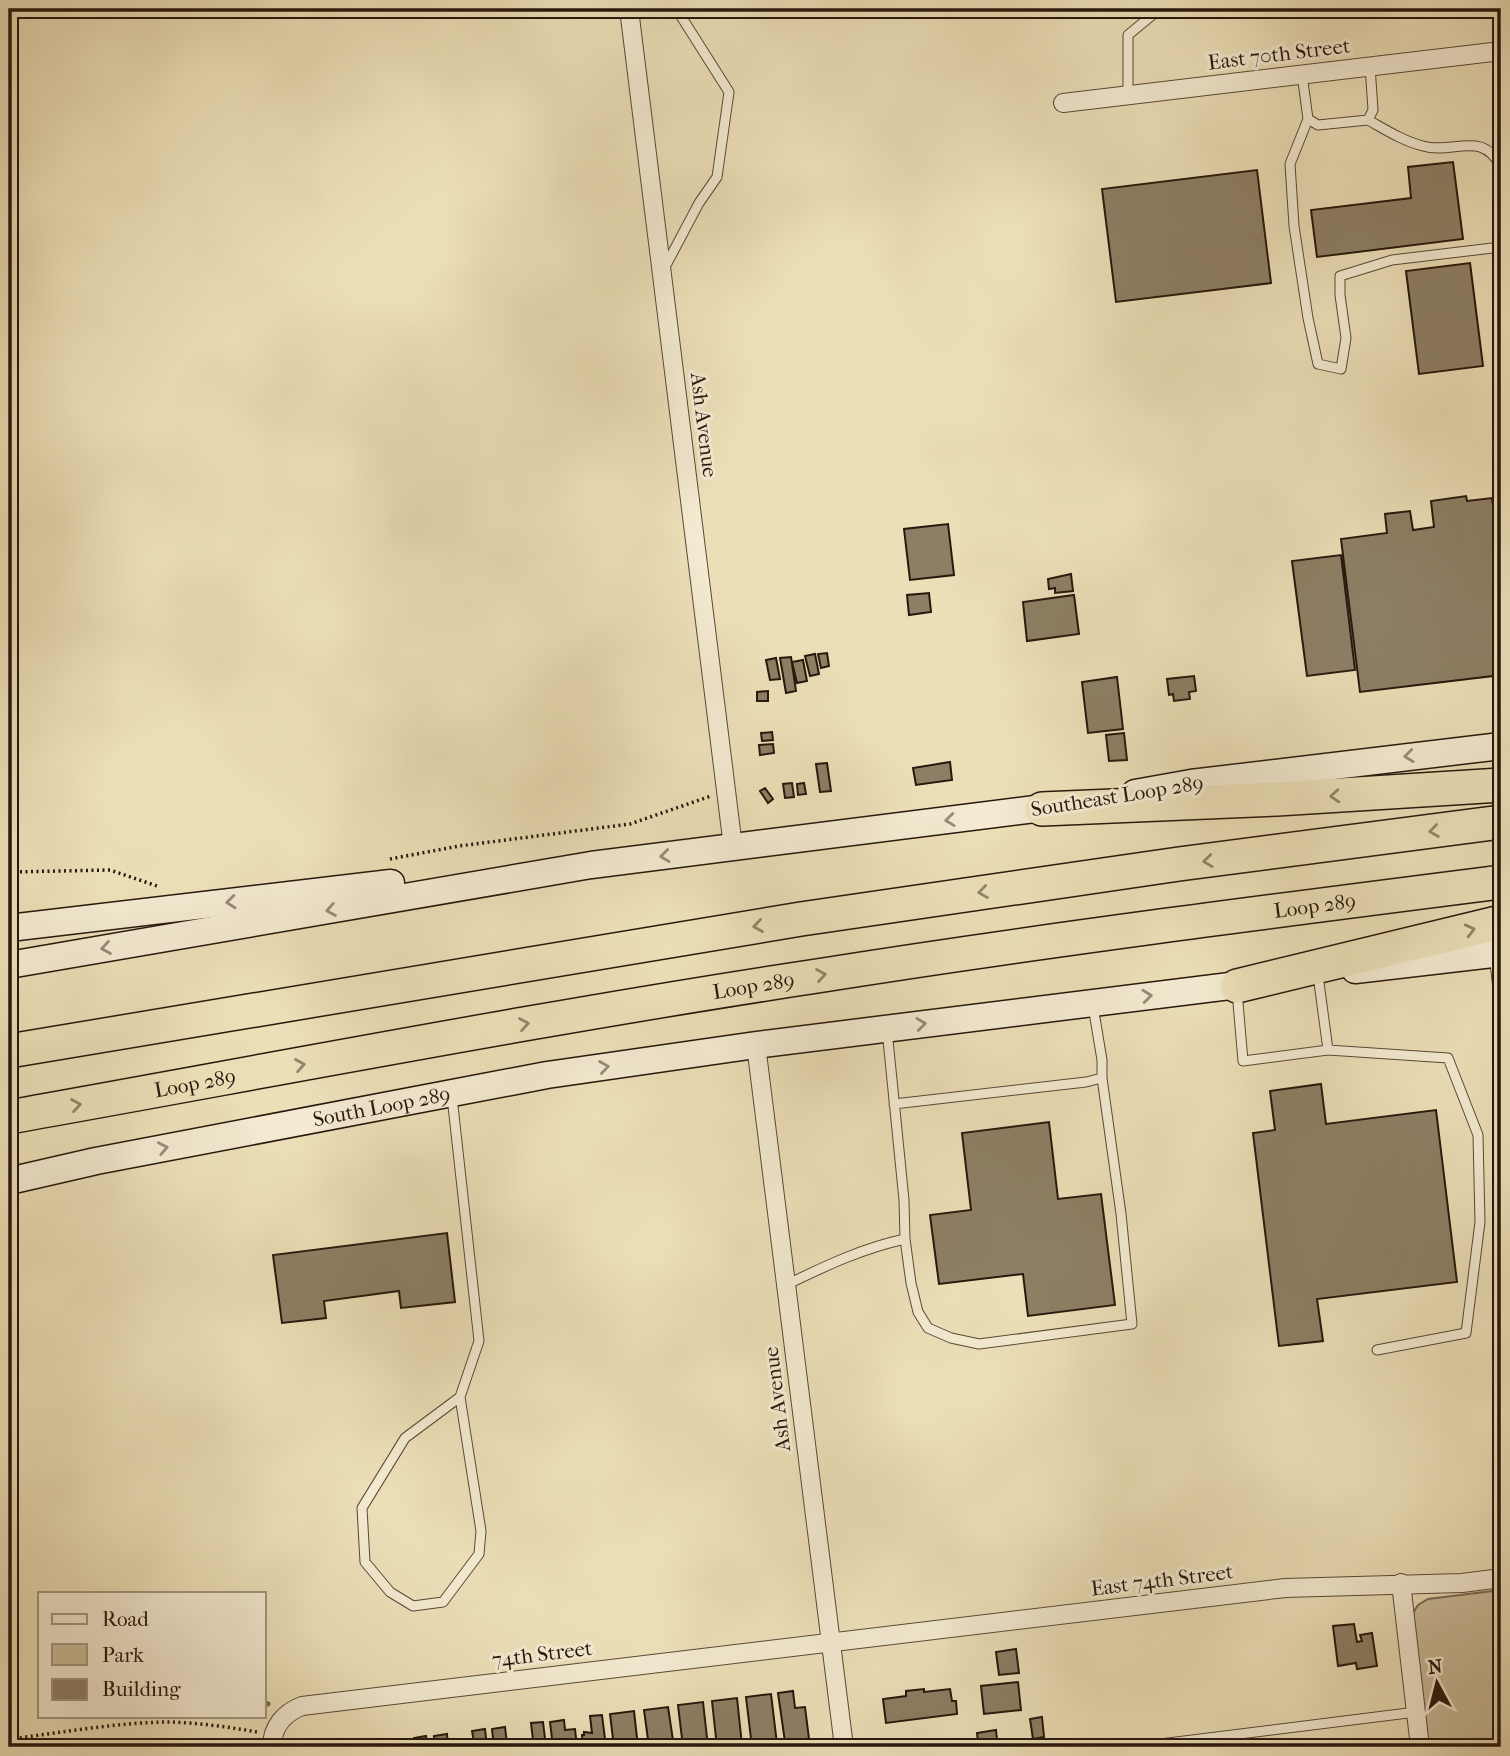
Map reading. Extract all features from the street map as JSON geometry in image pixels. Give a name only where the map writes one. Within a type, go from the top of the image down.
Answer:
[{"type":"highway","points":[[1042,809],[1277,799],[1501,785]]},
{"type":"highway","points":[[9,1051],[801,919],[1166,866],[1501,822]]},
{"type":"highway","name":"Loop 289","points":[[9,1117],[524,1024],[825,974],[995,948],[1501,882]]},
{"type":"highway","points":[[1237,986],[1499,943]]},
{"type":"main road","name":"Southeast Loop 289","points":[[733,847],[1042,809],[1191,783],[1501,746]]},
{"type":"main road","points":[[9,965],[591,865],[733,847]]},
{"type":"main road","points":[[9,928],[460,875],[591,865]]},
{"type":"main road","points":[[756,1045],[1318,975],[1499,943]]},
{"type":"main road","name":"South Loop 289","points":[[9,1181],[96,1161],[547,1075],[756,1045]]},
{"type":"main road","points":[[9,1187],[96,1161]]},
{"type":"street","name":"Ash Avenue","points":[[629,9],[733,847]]},
{"type":"street","name":"East 70th Street","points":[[1062,103],[1501,51]]},
{"type":"street","name":"Ash Avenue","points":[[756,1045],[844,1747]]},
{"type":"street","name":"East 74th Street","points":[[830,1643],[1285,1588],[1462,1583],[1501,1578]]},
{"type":"street","points":[[1401,1583],[1420,1747]]},
{"type":"street","name":"74th Street","points":[[272,1741],[280,1721],[302,1706],[830,1643]]},
{"type":"lane","points":[[1128,95],[1128,35],[1156,12],[1156,9]]},
{"type":"lane","points":[[662,273],[699,202],[717,177],[729,92],[679,13]]},
{"type":"lane","points":[[1368,120],[1373,110],[1370,66]]},
{"type":"lane","points":[[1302,74],[1308,119],[1290,164],[1294,226],[1318,363],[1341,369],[1346,338],[1340,276],[1392,260],[1501,247]]},
{"type":"lane","points":[[1308,119],[1318,125],[1368,120],[1396,136],[1426,147],[1480,146],[1490,153],[1501,167]]},
{"type":"lane","points":[[1499,943],[1501,1013]]},
{"type":"lane","points":[[1318,975],[1328,1050]]},
{"type":"lane","points":[[1237,986],[1243,1061],[1328,1050],[1448,1058],[1478,1135],[1480,1222],[1466,1333],[1377,1350]]},
{"type":"lane","points":[[887,1029],[911,1283],[918,1312],[928,1328],[951,1338],[979,1344],[1132,1324],[1121,1214],[1093,1002]]},
{"type":"lane","points":[[894,1104],[1102,1078]]},
{"type":"lane","points":[[452,1095],[480,1341],[460,1397],[481,1531],[479,1554],[443,1602],[413,1606],[390,1592],[365,1562],[362,1508],[405,1438],[460,1397]]},
{"type":"lane","points":[[786,1285],[863,1250],[905,1239]]},
{"type":"lane","points":[[1136,1747],[1416,1712]]},
{"type":"path","points":[[381,861],[459,846],[630,824],[726,790]]},
{"type":"path","points":[[9,872],[110,870],[159,887],[170,887]]},
{"type":"path","points":[[9,1739],[170,1722],[228,1727],[272,1741]]},
{"type":"green space","points":[[1501,1590],[1501,1747],[1428,1747],[1413,1613],[1418,1605],[1428,1599]]},
{"type":"building","points":[[1453,162],[1463,239],[1317,257],[1311,210],[1411,198],[1408,167]]},
{"type":"building","points":[[1257,170],[1271,283],[1116,302],[1102,189]]},
{"type":"building","points":[[1470,263],[1483,366],[1419,374],[1406,271]]},
{"type":"building","points":[[1466,496],[1467,501],[1492,498],[1497,520],[1501,555],[1501,675],[1360,692],[1341,539],[1387,533],[1385,514],[1410,511],[1413,530],[1434,527],[1431,501]]},
{"type":"building","points":[[948,524],[954,575],[910,580],[904,529]]},
{"type":"building","points":[[1341,555],[1355,670],[1307,676],[1292,561]]},
{"type":"building","points":[[1071,574],[1073,591],[1055,593],[1055,588],[1049,589],[1048,579]]},
{"type":"building","points":[[929,593],[931,612],[909,615],[907,595]]},
{"type":"building","points":[[1074,595],[1079,634],[1027,641],[1023,602]]},
{"type":"building","points":[[827,653],[829,666],[821,668],[818,654]]},
{"type":"building","points":[[815,654],[819,674],[810,676],[805,656]]},
{"type":"building","points":[[791,657],[796,691],[786,693],[780,658]]},
{"type":"building","points":[[776,658],[780,679],[770,680],[766,660]]},
{"type":"building","points":[[803,660],[807,681],[797,683],[792,662]]},
{"type":"building","points":[[1194,676],[1196,691],[1189,692],[1190,699],[1174,701],[1173,694],[1169,695],[1167,679]]},
{"type":"building","points":[[1117,677],[1123,729],[1088,733],[1082,682]]},
{"type":"building","points":[[768,691],[768,701],[757,701],[757,692]]},
{"type":"building","points":[[772,732],[773,740],[762,741],[761,733]]},
{"type":"building","points":[[1124,733],[1127,760],[1109,761],[1106,735]]},
{"type":"building","points":[[773,744],[774,753],[760,755],[759,745]]},
{"type":"building","points":[[950,762],[952,780],[916,785],[913,768]]},
{"type":"building","points":[[827,763],[831,791],[820,792],[816,764]]},
{"type":"building","points":[[792,783],[794,797],[785,798],[783,784]]},
{"type":"building","points":[[804,783],[806,794],[798,795],[797,784]]},
{"type":"building","points":[[765,788],[773,799],[768,803],[760,791]]},
{"type":"building","points":[[1321,1084],[1326,1124],[1436,1110],[1457,1282],[1317,1299],[1323,1341],[1279,1346],[1253,1133],[1275,1130],[1270,1091]]},
{"type":"building","points":[[1495,1109],[1501,1109],[1501,1158]]},
{"type":"building","points":[[1049,1122],[1058,1199],[1101,1194],[1115,1305],[1028,1316],[1023,1274],[939,1284],[930,1215],[971,1210],[962,1133]]},
{"type":"building","points":[[447,1233],[455,1302],[401,1308],[399,1291],[324,1301],[326,1318],[282,1323],[273,1255]]},
{"type":"building","points":[[1354,1624],[1357,1642],[1362,1641],[1360,1635],[1372,1633],[1377,1666],[1357,1669],[1356,1663],[1338,1666],[1333,1626]]},
{"type":"building","points":[[1016,1649],[1019,1673],[999,1675],[996,1652]]},
{"type":"building","points":[[1018,1682],[1021,1710],[984,1714],[981,1686]]},
{"type":"building","points":[[924,1689],[924,1692],[950,1689],[952,1701],[956,1701],[957,1714],[886,1723],[883,1699],[906,1696],[906,1691]]},
{"type":"building","points":[[793,1691],[795,1708],[805,1707],[809,1739],[785,1742],[778,1693]]},
{"type":"building","points":[[771,1694],[777,1744],[752,1747],[746,1697]]},
{"type":"building","points":[[737,1698],[742,1745],[717,1747],[712,1701]]},
{"type":"building","points":[[703,1702],[708,1747],[683,1747],[678,1705]]},
{"type":"building","points":[[668,1707],[674,1747],[649,1747],[644,1710]]},
{"type":"building","points":[[634,1711],[638,1747],[614,1747],[610,1714]]},
{"type":"building","points":[[602,1715],[606,1747],[583,1747],[582,1735],[584,1732],[592,1733],[590,1716]]},
{"type":"building","points":[[1042,1717],[1044,1737],[1033,1739],[1030,1719]]},
{"type":"building","points":[[564,1720],[565,1730],[575,1729],[577,1747],[553,1747],[550,1722]]},
{"type":"building","points":[[543,1722],[546,1747],[523,1747],[525,1739],[533,1740],[531,1723]]},
{"type":"building","points":[[505,1727],[507,1744],[514,1740],[518,1747],[494,1747],[492,1729]]},
{"type":"building","points":[[485,1729],[487,1747],[475,1747],[472,1731]]},
{"type":"building","points":[[996,1730],[997,1740],[978,1743],[977,1733]]},
{"type":"building","points":[[447,1734],[448,1747],[435,1747],[434,1736]]},
{"type":"building","points":[[426,1736],[428,1747],[415,1747],[414,1738]]}]
